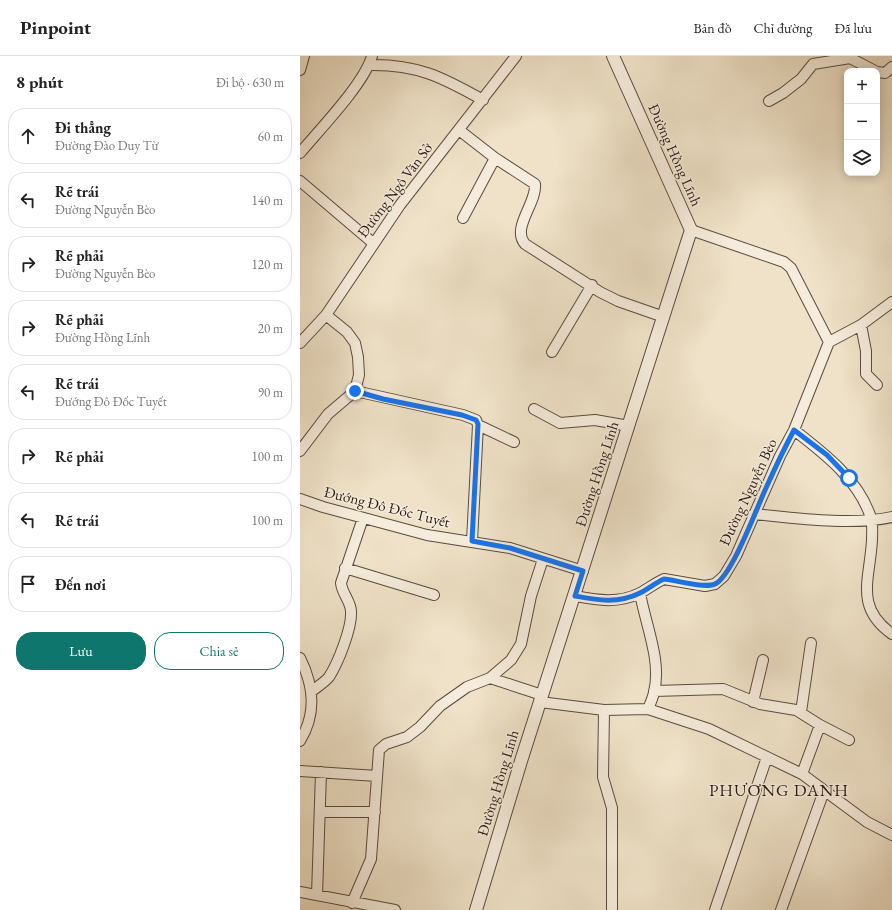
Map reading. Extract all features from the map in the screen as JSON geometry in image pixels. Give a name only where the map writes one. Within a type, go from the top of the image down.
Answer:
[{"type":"street","points":[[300,70],[304,56]]},
{"type":"street","name":"Đường Ngô Văn Sở","points":[[300,343],[326,315],[400,205],[516,56]]},
{"type":"street","name":"Đường Hồng Lĩnh","points":[[476,910],[541,698],[575,596],[691,230],[613,56]]},
{"type":"street","points":[[769,101],[783,93],[801,79],[813,64],[850,58],[869,68]]},
{"type":"street","points":[[300,153],[356,84],[371,61],[419,69],[448,80],[483,100]]},
{"type":"street","points":[[880,72],[885,73],[892,67]]},
{"type":"street","points":[[459,130],[495,158],[535,184],[533,198],[520,231],[521,240],[525,244],[554,264],[618,301],[664,317]]},
{"type":"street","points":[[463,218],[495,158]]},
{"type":"street","points":[[300,181],[373,243]]},
{"type":"street","points":[[691,230],[784,262],[791,268],[829,342],[861,325],[892,302]]},
{"type":"street","points":[[552,352],[592,285]]},
{"type":"street","points":[[300,451],[328,414],[355,391],[359,369],[355,343],[347,332],[326,315]]},
{"type":"street","points":[[861,325],[866,350],[866,374],[877,385]]},
{"type":"street","name":"Đường Nguyễn Bèo","points":[[575,596],[604,602],[622,599],[640,593],[664,579],[705,586],[715,584],[724,576],[736,556],[754,514],[794,430],[829,342]]},
{"type":"street","points":[[355,391],[467,416],[476,420],[478,424],[514,442]]},
{"type":"street","points":[[534,409],[560,423],[595,420],[629,426]]},
{"type":"street","points":[[472,541],[478,424]]},
{"type":"street","points":[[794,430],[827,455],[849,478],[864,499],[872,520],[866,591],[870,611],[878,624],[892,634]]},
{"type":"street","name":"Đướng Đô Đốc Tuyết","points":[[300,499],[362,518],[427,535],[510,548],[583,571]]},
{"type":"street","points":[[754,514],[806,520],[872,520],[892,517]]},
{"type":"street","points":[[312,691],[328,678],[351,622],[350,606],[342,591],[341,583],[362,518]]},
{"type":"street","points":[[352,903],[371,859],[376,812],[377,753],[381,746],[407,737],[420,727],[440,706],[459,692],[490,678],[512,660],[521,644],[531,596],[544,559]]},
{"type":"street","points":[[345,568],[434,595]]},
{"type":"street","points":[[640,593],[650,632],[656,676],[654,691],[648,709]]},
{"type":"street","points":[[801,712],[812,643]]},
{"type":"street","points":[[300,658],[308,674],[312,691],[311,716],[300,741]]},
{"type":"street","points":[[753,702],[763,660]]},
{"type":"street","points":[[490,678],[541,698],[604,710],[648,709],[709,729],[802,774],[867,822],[892,835]]},
{"type":"street","points":[[654,691],[716,688],[728,690],[753,702],[788,707],[801,712],[820,725],[849,740]]},
{"type":"street","points":[[604,710],[603,777],[612,808],[612,910]]},
{"type":"street","points":[[802,774],[820,725]]},
{"type":"street","points":[[715,910],[767,757]]},
{"type":"street","points":[[300,771],[377,776]]},
{"type":"street","points":[[317,895],[321,772]]},
{"type":"street","points":[[781,910],[824,791]]},
{"type":"street","points":[[320,812],[376,812]]},
{"type":"street","points":[[300,892],[395,910]]},
{"type":"district","name":"PHƯƠNG DANH","points":[[779,790]]},
{"type":"route","points":[[355,391],[383,399],[462,415],[476,420],[478,424],[472,541],[510,548],[583,571],[575,596],[604,602],[622,599],[640,593],[651,585],[664,579],[705,586],[715,584],[724,576],[736,556],[780,456],[794,430],[827,455],[849,478]]}]
